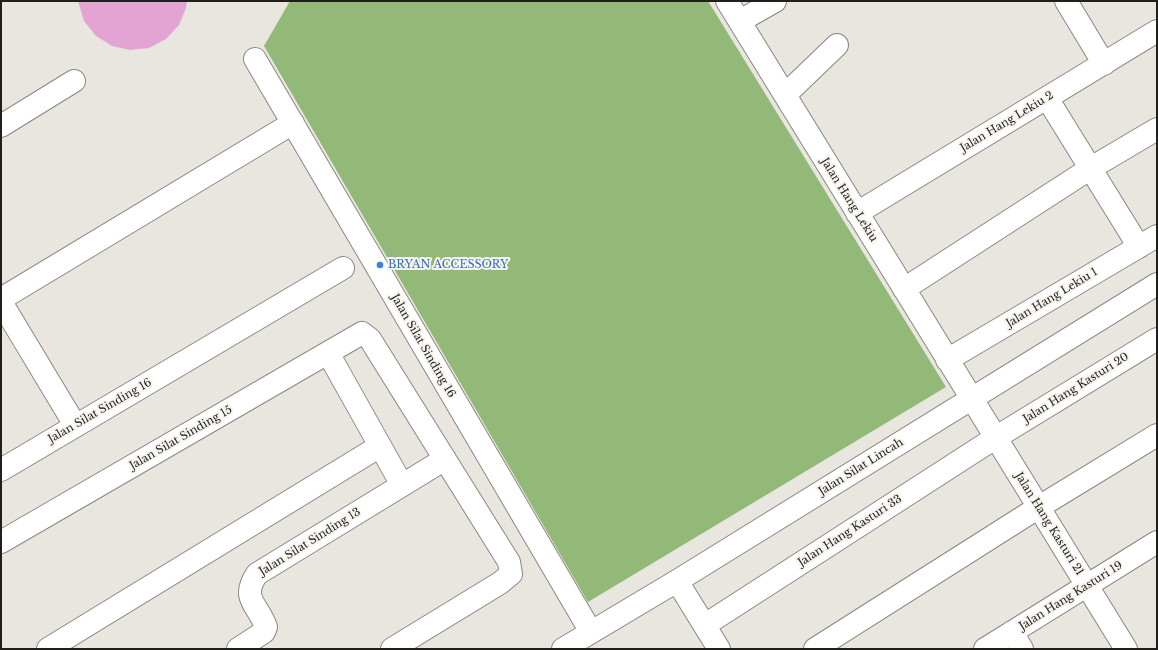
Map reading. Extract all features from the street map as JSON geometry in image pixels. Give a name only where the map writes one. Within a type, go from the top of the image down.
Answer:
[{"type":"street","name":"Jalan Hang Lekiu","points":[[728,1],[971,398]]},
{"type":"street","points":[[740,21],[775,1]]},
{"type":"street","points":[[1066,1],[1104,64]]},
{"type":"street","name":"Jalan Hang Lekiu 2","points":[[858,213],[1157,31]]},
{"type":"street","points":[[785,96],[837,45]]},
{"type":"street","name":"Jalan Silat Sinding 16","points":[[255,59],[591,632]]},
{"type":"street","points":[[1,126],[74,81]]},
{"type":"street","points":[[1047,98],[1138,247]]},
{"type":"street","points":[[75,425],[1,300],[293,123]]},
{"type":"street","points":[[904,289],[1091,168],[1157,129]]},
{"type":"street","name":"Jalan Hang Lekiu 1","points":[[947,360],[1157,236]]},
{"type":"street","name":"Jalan Silat Sinding 16","points":[[1,470],[343,268]]},
{"type":"street","name":"Jalan Silat Lincah","points":[[563,649],[677,581],[1157,284]]},
{"type":"street","name":"Jalan Silat Sinding 15","points":[[1,542],[362,333],[370,339],[445,459]]},
{"type":"street","name":"Jalan Hang Kasturi 20","points":[[995,438],[1157,339]]},
{"type":"street","points":[[328,353],[402,485]]},
{"type":"street","name":"Jalan Hang Kasturi 21","points":[[971,398],[1126,649]]},
{"type":"street","points":[[816,649],[1039,507],[1157,435]]},
{"type":"street","name":"Jalan Hang Kasturi 33","points":[[705,625],[995,438]]},
{"type":"street","points":[[48,649],[380,446]]},
{"type":"street","points":[[392,649],[500,583],[511,574],[509,562],[445,459]]},
{"type":"street","name":"Jalan Silat Sinding 13","points":[[238,649],[264,632],[266,627],[249,596],[250,584],[257,574],[445,459]]},
{"type":"street","name":"Jalan Hang Kasturi 19","points":[[985,649],[1017,640],[1087,586],[1157,542]]},
{"type":"street","points":[[677,581],[719,649]]},
{"type":"green space","points":[[290,1],[708,1],[946,387],[588,602],[264,46]]},
{"type":"building","points":[[78,1],[187,1],[186,8],[179,25],[166,39],[149,48],[130,50],[112,46],[96,36],[84,21]]},
{"type":"place","name":"BRYAN ACCESSORY","points":[[380,265]]}]
